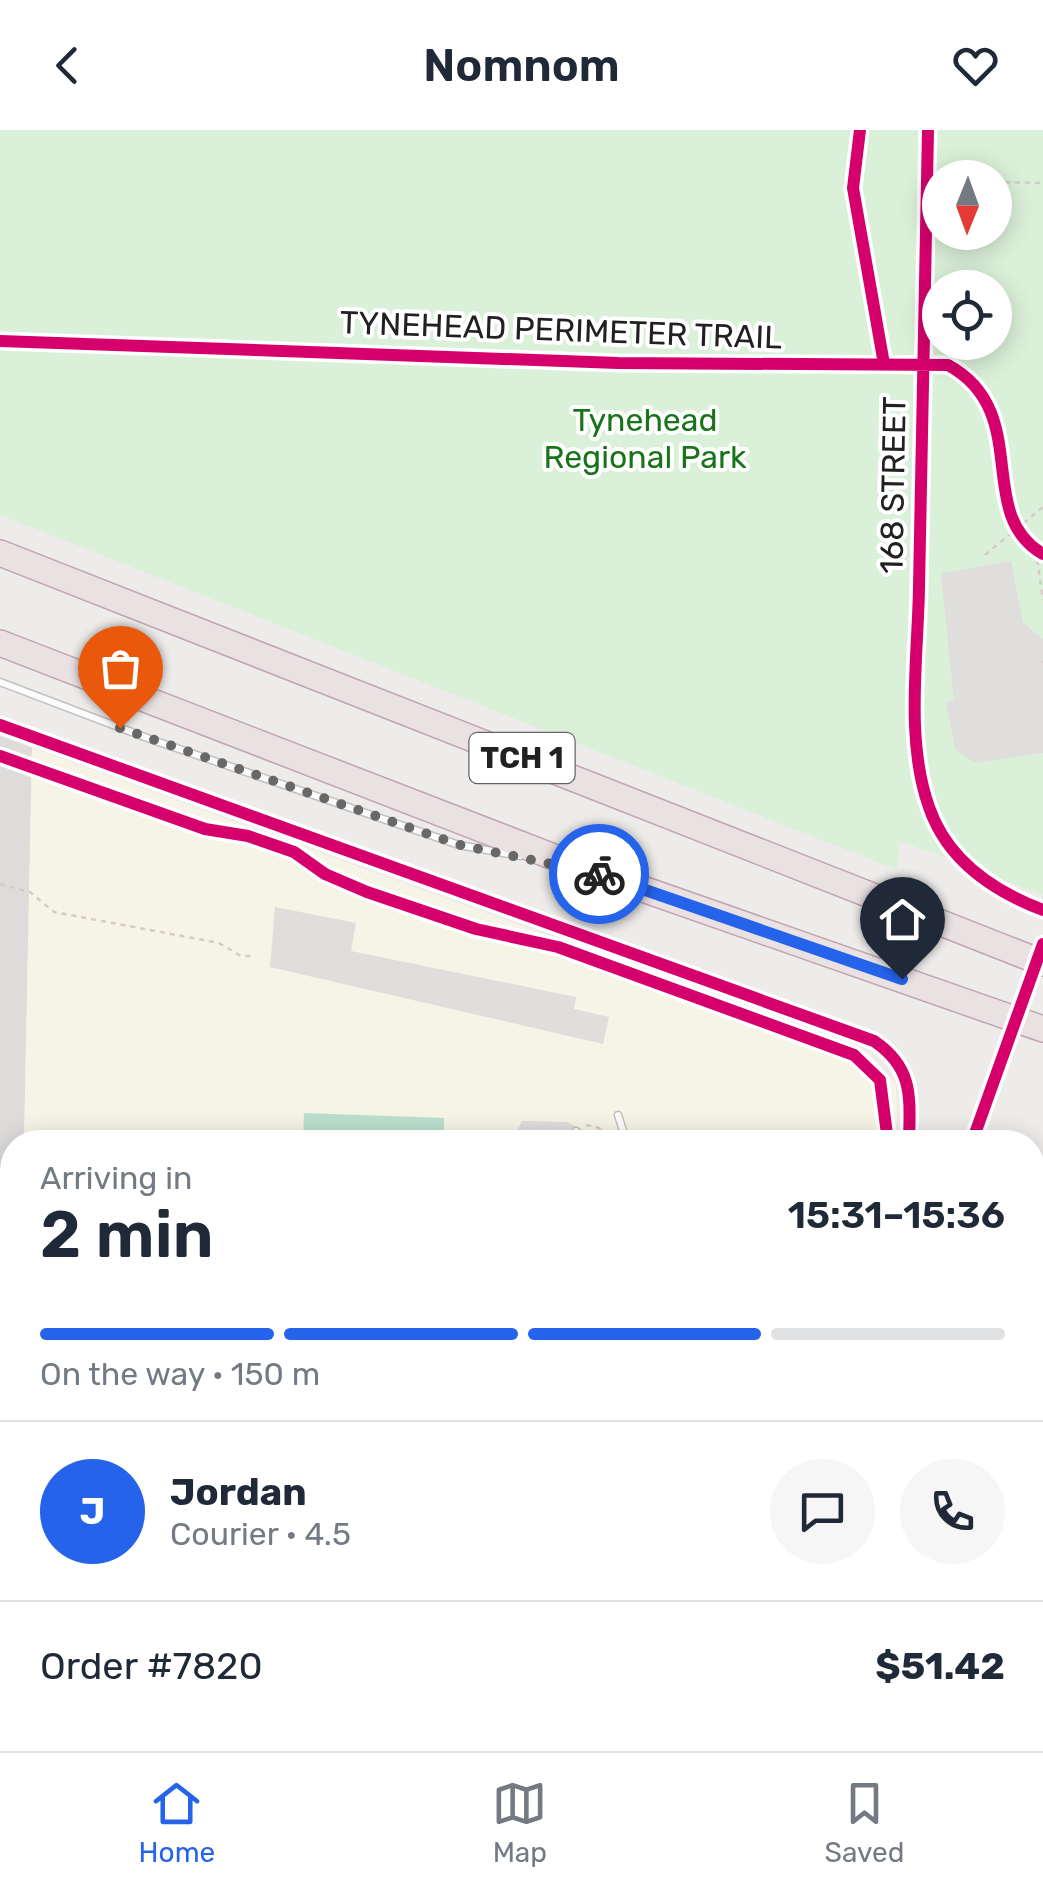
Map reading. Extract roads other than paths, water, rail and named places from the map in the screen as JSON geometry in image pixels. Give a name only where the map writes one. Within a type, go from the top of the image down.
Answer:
[{"type":"highway","name":"TCH 1","points":[[0,553],[1043,963]]},
{"type":"highway","name":"TCH 1","points":[[0,643],[577,866],[1043,1029]]},
{"type":"street","name":"168 STREET","points":[[928,130],[917,746],[920,778],[942,836],[980,877],[1043,910]]},
{"type":"street","points":[[0,725],[874,1042],[898,1060],[911,1088],[910,1130]]},
{"type":"lane","points":[[0,682],[150,739],[460,845],[577,866]]},
{"type":"lane","points":[[618,1115],[623,1130]]},
{"type":"park label","name":"Tynehead Regional Park","points":[[645,438]]}]
